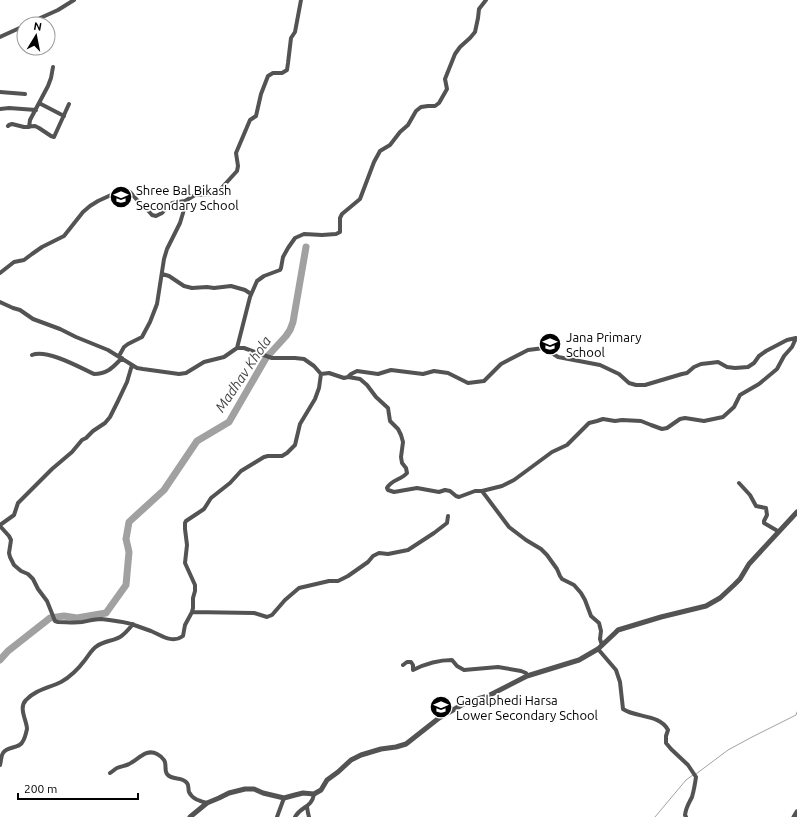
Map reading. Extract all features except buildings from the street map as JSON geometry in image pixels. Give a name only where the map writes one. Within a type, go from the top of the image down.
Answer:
[{"type":"street","points":[[45,16],[74,0]]},
{"type":"street","points":[[0,273],[14,262],[24,260],[42,247],[64,236],[83,212],[90,206],[122,190],[130,192],[154,216],[162,213],[170,204],[185,201],[195,195],[212,194],[217,192],[237,171],[238,166],[236,153],[250,120],[256,116],[261,94],[268,76],[273,73],[282,73],[287,70],[291,38],[295,32],[301,0]]},
{"type":"street","points":[[237,348],[251,294],[257,281],[280,270],[283,257],[295,238],[304,234],[322,235],[336,234],[340,232],[340,218],[342,214],[360,199],[374,162],[380,151],[390,145],[400,132],[408,125],[416,111],[421,107],[435,106],[439,103],[447,89],[445,79],[455,54],[475,32],[479,9],[486,0]]},
{"type":"street","points":[[0,37],[16,30]]},
{"type":"street","points":[[29,127],[30,120],[51,78],[53,67]]},
{"type":"street","points":[[0,92],[25,94]]},
{"type":"street","points":[[0,103],[1,109],[9,108],[36,110]]},
{"type":"street","points":[[39,103],[64,116]]},
{"type":"street","points":[[8,126],[12,124],[29,127],[35,126],[54,137],[69,104]]},
{"type":"street","points":[[32,355],[40,354],[57,357],[94,374],[99,374],[107,372],[120,357],[124,347],[142,337],[157,304],[167,249],[180,223],[186,203],[185,201]]},
{"type":"street","points":[[162,274],[169,276],[184,286],[192,288],[231,286],[245,290],[251,294]]},
{"type":"street","points":[[0,302],[20,310],[33,319],[108,350],[137,368],[149,371],[182,374],[204,362],[224,357],[237,348],[244,348],[272,358],[304,359],[314,366],[321,374],[319,388],[315,399],[300,424],[295,445],[282,456],[264,457],[241,471],[230,483],[212,498],[204,509],[186,520],[187,545],[185,563],[195,585],[193,598],[194,608],[185,625],[183,636],[174,639],[166,638],[132,624],[100,619],[82,622],[55,621],[47,601],[33,580],[28,574],[21,571],[14,565],[9,553],[11,540],[0,525],[14,515],[18,503],[52,469],[72,452],[76,446],[93,430],[105,423],[110,417],[132,365]]},
{"type":"street","points":[[321,374],[328,373],[344,378],[348,377],[360,379],[388,408],[390,421],[398,429],[401,435],[403,442],[401,457],[407,473],[405,476],[389,484],[387,488],[388,490],[391,492],[417,488],[439,492],[445,490],[450,491],[459,497],[475,491],[482,491],[502,486],[514,480],[552,452],[567,445],[589,423],[603,419],[615,421],[641,421],[662,429],[667,428],[680,419],[685,418],[704,421],[723,417],[738,402],[740,395],[759,384],[777,369],[784,356],[792,347],[796,338]]},
{"type":"street","points":[[348,377],[357,371],[378,374],[391,370],[423,374],[434,371],[448,373],[468,383],[484,381],[502,364],[528,350],[544,348],[558,357],[600,365],[619,374],[628,382],[636,385],[645,385],[687,373],[694,367],[702,364],[718,362],[727,367],[748,368],[766,351],[787,340],[796,338]]},
{"type":"street","points":[[739,483],[750,495],[756,506],[766,508],[767,516],[764,523],[778,532]]},
{"type":"street","points":[[482,491],[509,527],[541,549],[557,569],[562,579],[574,585],[581,593],[591,616],[599,623],[602,645]]},
{"type":"street","points":[[190,817],[207,803],[229,793],[245,788],[254,789],[263,793],[284,798],[303,793],[314,794],[321,790],[327,780],[351,760],[361,755],[381,749],[406,744],[438,718],[467,702],[488,696],[527,676],[578,660],[598,649],[618,630],[661,616],[706,606],[720,598],[740,579],[749,564],[797,512]]},
{"type":"street","points":[[192,612],[254,613],[268,617],[272,616],[285,600],[299,588],[329,581],[338,581],[363,566],[373,556],[379,553],[388,554],[408,550],[447,523],[448,516]]},
{"type":"street","points":[[0,765],[3,754],[6,751],[20,745],[23,742],[27,730],[23,714],[24,703],[26,700],[42,690],[62,682],[77,670],[92,650],[103,643],[119,638],[125,634],[132,624]]},
{"type":"street","points":[[598,649],[616,670],[620,682],[623,709],[627,712],[649,717],[666,726],[668,730],[666,743],[688,765],[696,777],[694,791],[687,806],[686,817]]},
{"type":"street","points":[[403,665],[407,662],[411,662],[413,665],[413,670],[426,664],[444,660],[452,660],[457,666],[464,670],[498,667],[521,671],[526,673],[527,676]]},
{"type":"street","points":[[110,773],[136,761],[146,752],[159,754],[166,764],[166,773],[168,776],[184,780],[188,784],[189,793],[193,798],[207,803]]},
{"type":"street","points":[[295,817],[299,811],[307,807],[312,802],[314,794]]},
{"type":"street","points":[[277,817],[284,798]]},
{"type":"street","points":[[307,807],[309,817]]},
{"type":"street","points":[[794,817],[797,812]]},
{"type":"waterway","name":"Madhav Khola","points":[[0,660],[8,651],[50,618],[64,616],[77,618],[106,613],[126,585],[129,552],[126,539],[129,522],[164,490],[197,441],[229,422],[266,358],[290,330],[293,322],[306,247]]},
{"type":"waterway","points":[[696,774],[728,750],[796,715],[797,712]]},
{"type":"waterway","points":[[655,817],[686,780],[693,775]]},
{"type":"place","name":"Shree Bal Bikash Secondary School","points":[[121,197]]},
{"type":"place","name":"Jana Primary School","points":[[550,344]]},
{"type":"place","name":"Gagalphedi Harsa Lower Secondary School","points":[[441,707]]}]
